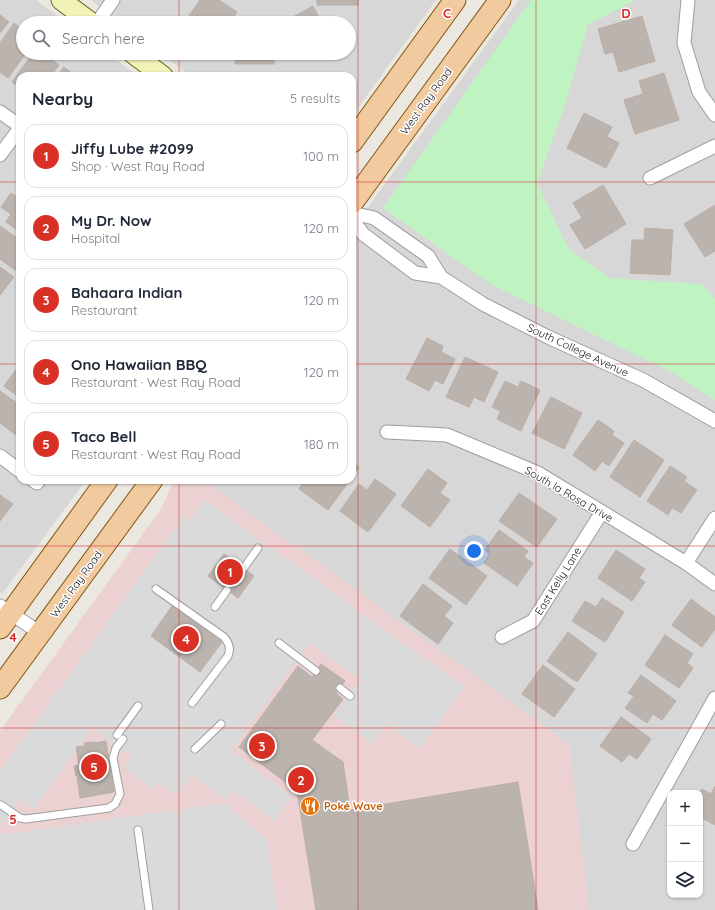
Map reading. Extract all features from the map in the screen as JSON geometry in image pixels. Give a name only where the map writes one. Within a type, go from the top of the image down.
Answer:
[{"type":"main road","points":[[356,136],[455,0]]},
{"type":"main road","name":"West Ray Road","points":[[356,198],[500,0]]},
{"type":"main road","points":[[3,616],[104,484]]},
{"type":"main road","name":"West Ray Road","points":[[0,688],[149,484]]},
{"type":"street","points":[[61,0],[83,16]]},
{"type":"street","points":[[102,16],[113,0]]},
{"type":"street","points":[[688,0],[684,43],[699,92],[715,115]]},
{"type":"street","points":[[141,60],[158,72]]},
{"type":"street","points":[[0,112],[16,124]]},
{"type":"street","points":[[0,155],[16,133]]},
{"type":"street","points":[[650,178],[715,146]]},
{"type":"street","name":"South College Avenue","points":[[356,214],[374,218],[428,256],[441,277]]},
{"type":"street","name":"South College Avenue","points":[[356,224],[363,234],[415,273],[441,277],[483,304],[548,337],[643,380],[715,421]]},
{"type":"street","name":"South la Rosa Drive","points":[[387,432],[447,435],[538,473],[686,563],[715,584]]},
{"type":"street","points":[[0,456],[16,467]]},
{"type":"street","name":"East Kelly Lane","points":[[502,637],[533,621],[602,512]]},
{"type":"street","points":[[686,563],[715,518]]},
{"type":"street","points":[[3,616],[40,633]]},
{"type":"street","points":[[633,844],[715,698]]},
{"type":"lane","points":[[243,569],[258,548]]},
{"type":"lane","points":[[156,589],[224,637],[230,647],[228,656],[192,703]]},
{"type":"lane","points":[[215,607],[228,590]]},
{"type":"lane","points":[[279,643],[316,671]]},
{"type":"lane","points":[[340,688],[350,696]]},
{"type":"lane","points":[[1,805],[20,818],[26,819],[108,808],[115,804],[120,794],[113,758],[120,737],[138,706]]},
{"type":"lane","points":[[195,749],[221,724]]},
{"type":"lane","points":[[138,830],[149,910]]},
{"type":"shaded area","points":[[0,0],[36,0],[58,16],[16,16],[16,60],[116,60],[133,72],[16,72],[16,484],[83,484],[2,594],[0,592]]},
{"type":"shaded area","points":[[91,0],[436,0],[356,110],[356,72],[186,72],[169,60],[356,60],[356,16],[112,16]]},
{"type":"shaded area","points":[[519,0],[715,0],[715,910],[589,910],[569,744],[210,484],[356,484],[356,224]]},
{"type":"shaded area","points":[[172,484],[210,484],[569,744],[589,910],[0,910],[0,731],[161,509]]},
{"type":"shaded area","points":[[205,500],[464,687],[420,748],[387,725],[373,744],[334,715],[360,679],[309,643],[231,751],[292,796],[272,823],[270,818],[233,791],[226,800],[191,775],[176,796],[158,783],[154,789],[124,767],[132,757],[92,728],[33,810],[19,800],[0,827],[0,771],[184,516],[190,520]]},
{"type":"shaded area","points":[[224,803],[267,839],[277,910],[0,910],[0,835]]},
{"type":"green space","points":[[531,0],[635,0],[588,25],[564,108],[537,183],[568,248],[610,278],[701,284],[715,298],[715,400],[671,372],[492,285],[383,208]]},
{"type":"building","points":[[200,0],[219,0],[237,12],[234,16],[189,16]]},
{"type":"building","points":[[317,0],[358,0],[358,5],[317,5]]},
{"type":"building","points":[[313,6],[318,16],[295,16]]},
{"type":"building","points":[[0,15],[9,22],[0,33]]},
{"type":"building","points":[[642,16],[655,61],[619,72],[613,52],[605,54],[598,29]]},
{"type":"building","points":[[14,23],[16,25],[16,60],[21,60],[8,78],[0,72],[0,43]]},
{"type":"building","points":[[28,60],[52,60],[59,65],[54,72],[19,72]]},
{"type":"building","points":[[235,60],[274,60],[274,64],[235,64]]},
{"type":"building","points":[[64,67],[71,72],[60,72]]},
{"type":"building","points":[[664,73],[679,120],[635,134],[624,100],[643,94],[639,81]]},
{"type":"building","points":[[16,76],[16,85],[12,82]]},
{"type":"building","points":[[584,113],[612,127],[607,137],[619,143],[606,168],[567,148]]},
{"type":"building","points":[[603,185],[626,224],[585,249],[570,225],[582,218],[573,203]]},
{"type":"building","points":[[11,193],[16,196],[16,229],[6,222],[11,214],[1,207]]},
{"type":"building","points":[[715,205],[715,251],[705,257],[684,224]]},
{"type":"building","points":[[0,226],[16,237],[16,269],[15,270],[0,259]]},
{"type":"building","points":[[645,228],[673,230],[670,275],[630,273],[632,240],[644,240]]},
{"type":"building","points":[[0,267],[14,277],[0,295]]},
{"type":"building","points":[[427,338],[443,346],[441,352],[455,359],[443,384],[435,380],[429,391],[406,379]]},
{"type":"building","points":[[465,357],[498,372],[484,402],[474,397],[469,407],[446,397]]},
{"type":"building","points":[[16,370],[16,395],[4,386]]},
{"type":"building","points":[[505,381],[518,387],[521,381],[540,390],[521,431],[497,419],[501,411],[492,407]]},
{"type":"building","points":[[0,391],[16,402],[16,435],[0,423]]},
{"type":"building","points":[[551,397],[582,413],[564,449],[532,433]]},
{"type":"building","points":[[598,420],[614,431],[612,435],[624,443],[609,466],[602,461],[595,471],[573,455]]},
{"type":"building","points":[[634,440],[664,460],[640,497],[610,477]]},
{"type":"building","points":[[670,466],[687,477],[684,481],[697,490],[681,513],[672,508],[668,515],[647,501]]},
{"type":"building","points":[[428,469],[447,483],[440,493],[450,500],[430,527],[401,506]]},
{"type":"building","points":[[375,479],[396,494],[368,532],[340,511],[359,484],[367,490]]},
{"type":"building","points":[[302,484],[347,484],[328,510],[299,489]]},
{"type":"building","points":[[519,493],[557,519],[537,547],[499,521]]},
{"type":"building","points":[[0,495],[13,504],[0,521]]},
{"type":"building","points":[[499,530],[528,551],[524,557],[533,563],[517,586],[484,563],[490,554],[485,550]]},
{"type":"building","points":[[450,549],[487,576],[466,605],[429,578]]},
{"type":"building","points":[[616,550],[645,569],[639,578],[645,582],[632,601],[598,578]]},
{"type":"building","points":[[224,554],[254,576],[238,598],[208,576]]},
{"type":"building","points":[[423,584],[452,606],[444,616],[453,623],[438,644],[400,616]]},
{"type":"building","points":[[602,598],[624,612],[605,642],[572,621],[585,601],[596,607]]},
{"type":"building","points":[[691,599],[715,617],[715,629],[702,647],[672,625]]},
{"type":"building","points":[[172,606],[222,642],[200,672],[151,636]]},
{"type":"building","points":[[568,632],[597,654],[577,682],[547,661]]},
{"type":"building","points":[[665,635],[693,654],[687,663],[693,668],[679,688],[645,665]]},
{"type":"building","points":[[321,664],[345,681],[336,693],[343,699],[312,740],[343,762],[350,810],[518,782],[538,910],[316,910],[297,791],[239,747],[298,666],[312,677]]},
{"type":"building","points":[[543,665],[575,689],[554,717],[522,694]]},
{"type":"building","points":[[641,675],[676,701],[662,720],[653,714],[647,723],[625,708],[634,696],[628,693]]},
{"type":"building","points":[[621,717],[651,739],[637,759],[629,754],[622,762],[600,746]]},
{"type":"building","points":[[106,741],[114,792],[80,798],[74,766],[79,765],[76,747],[85,746],[84,743]]},
{"type":"building","points":[[715,786],[715,825],[703,819],[703,790],[702,790],[702,789],[711,794]]},
{"type":"place","name":"Jiffy Lube #2099","points":[[230,572]]},
{"type":"place","name":"Ono Hawaiian BBQ","points":[[186,639]]},
{"type":"place","name":"Bahaara Indian","points":[[262,746]]},
{"type":"place","name":"Taco Bell","points":[[94,767]]},
{"type":"place","name":"My Dr. Now","points":[[301,780]]},
{"type":"place","name":"Poké Wave","points":[[310,806]]}]
